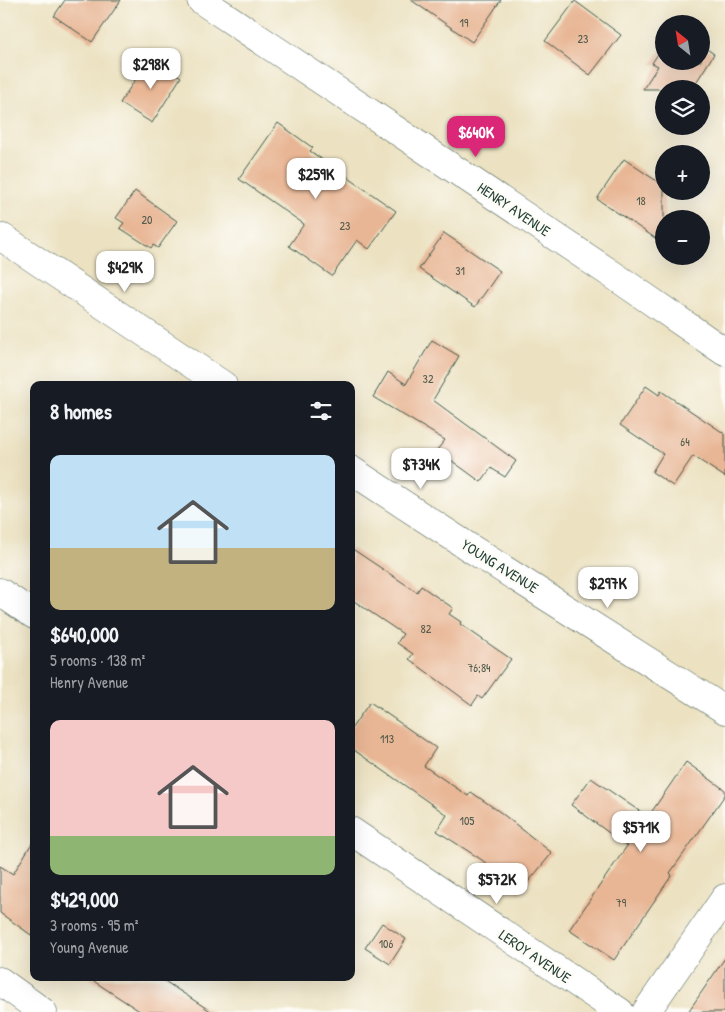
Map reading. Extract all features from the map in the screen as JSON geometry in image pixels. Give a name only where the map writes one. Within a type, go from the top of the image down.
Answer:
[{"type":"street","name":"HENRY AVENUE","points":[[201,0],[725,352]]},
{"type":"street","points":[[3,238],[217,381]]},
{"type":"street","name":"YOUNG AVENUE","points":[[355,473],[725,710]]},
{"type":"street","points":[[0,592],[30,612]]},
{"type":"street","name":"LEROY AVENUE","points":[[355,834],[620,1012]]},
{"type":"street","points":[[646,1012],[725,898]]},
{"type":"street","points":[[0,982],[43,1012]]},
{"type":"building","points":[[65,0],[121,0],[92,42],[54,16]]},
{"type":"building","points":[[411,0],[501,0],[472,42]]},
{"type":"building","points":[[575,1],[621,35],[590,75],[545,41]]},
{"type":"building","points":[[710,51],[714,54],[710,60]]},
{"type":"building","points":[[150,57],[181,77],[152,123],[120,103]]},
{"type":"building","points":[[655,70],[704,70],[698,80],[655,80],[655,89],[643,89]]},
{"type":"building","points":[[278,123],[313,148],[310,151],[396,211],[369,249],[357,240],[332,276],[289,246],[304,224],[239,179]]},
{"type":"building","points":[[624,159],[655,180],[655,200],[664,200],[664,210],[655,210],[655,238],[597,199]]},
{"type":"building","points":[[135,191],[177,221],[158,248],[153,245],[151,248],[120,228],[124,223],[116,218]]},
{"type":"building","points":[[444,233],[500,271],[475,307],[419,269]]},
{"type":"building","points":[[432,340],[459,356],[433,400],[516,461],[505,477],[491,468],[481,482],[437,450],[445,440],[373,397],[388,372],[406,384]]},
{"type":"building","points":[[646,386],[659,395],[661,391],[725,434],[725,477],[693,456],[673,486],[652,472],[663,454],[620,425]]},
{"type":"building","points":[[355,551],[417,592],[421,586],[453,608],[449,614],[461,622],[460,624],[511,659],[482,699],[478,696],[472,705],[409,659],[413,654],[397,643],[403,634],[355,602]]},
{"type":"building","points":[[370,702],[436,748],[424,766],[468,796],[471,792],[552,853],[520,892],[482,860],[437,831],[447,815],[355,751],[355,723]]},
{"type":"building","points":[[686,762],[725,790],[725,795],[670,873],[672,875],[614,960],[569,930],[627,846],[571,805],[591,778],[648,817]]},
{"type":"building","points":[[30,846],[30,934],[0,913],[0,866],[13,874]]},
{"type":"building","points":[[382,923],[406,939],[390,964],[365,948]]},
{"type":"building","points":[[725,958],[725,1012],[688,1012]]},
{"type":"building","points":[[94,981],[165,981],[212,1012],[141,1012]]}]
